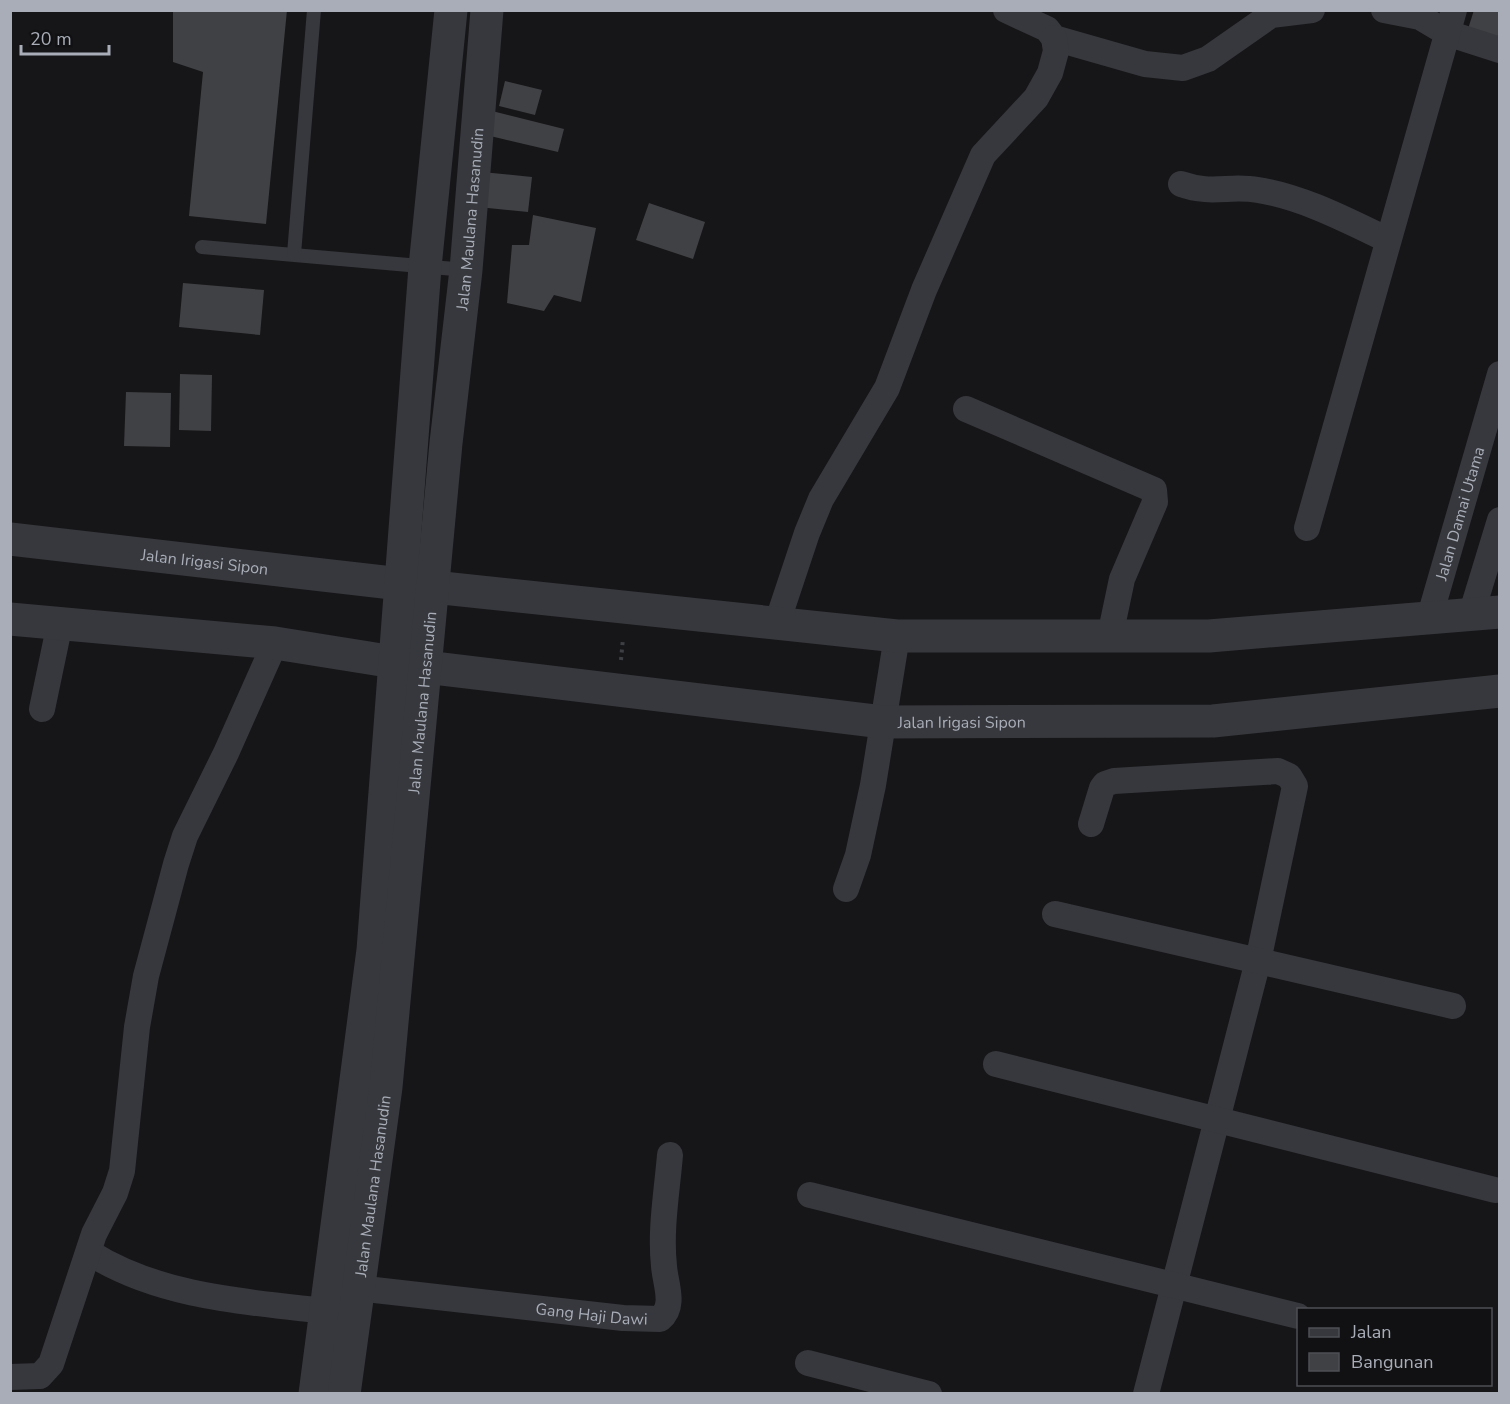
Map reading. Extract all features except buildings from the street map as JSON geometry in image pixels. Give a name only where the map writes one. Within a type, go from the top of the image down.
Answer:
[{"type":"street","name":"Jalan Maulana Hasanudin","points":[[344,1394],[386,1087],[404,657],[391,587],[415,266],[434,174],[451,10]]},
{"type":"street","name":"Jalan Maulana Hasanudin","points":[[315,1394],[315,1309],[373,950],[404,657],[432,592],[466,270],[487,10]]},
{"type":"street","points":[[777,623],[807,533],[821,499],[886,388],[924,290],[983,155],[1036,98],[1050,73],[1056,51],[1054,38],[1047,29],[1006,10]]},
{"type":"street","points":[[1054,38],[1145,63],[1182,68],[1208,59],[1271,15],[1312,10]]},
{"type":"street","points":[[1384,10],[1451,22],[1500,50]]},
{"type":"street","points":[[1307,528],[1451,22]]},
{"type":"street","points":[[434,174],[473,176]]},
{"type":"street","points":[[1180,184],[1212,192],[1258,190],[1337,216],[1389,240]]},
{"type":"street","name":"Jalan Damai Utama","points":[[1429,619],[1500,374]]},
{"type":"street","points":[[966,409],[1154,490],[1155,502],[1122,579],[1110,636]]},
{"type":"street","points":[[432,592],[777,623],[897,641],[1209,636],[1485,614],[1500,520]]},
{"type":"street","name":"Jalan Irigasi Sipon","points":[[10,539],[305,573],[391,587]]},
{"type":"street","name":"Jalan Irigasi Sipon","points":[[10,619],[404,657],[884,717],[1213,722],[1500,691]]},
{"type":"street","points":[[42,709],[60,623]]},
{"type":"street","points":[[846,889],[858,855],[873,785],[897,641]]},
{"type":"street","points":[[10,1377],[45,1384],[90,1253],[94,1234],[115,1193],[122,1171],[136,1026],[146,976],[185,836],[290,646]]},
{"type":"street","points":[[1090,824],[1102,788],[1114,781],[1285,772],[1293,780],[1296,791],[1258,961],[1146,1394]]},
{"type":"street","points":[[1055,914],[1453,1006]]},
{"type":"street","points":[[996,1064],[1495,1190]]},
{"type":"street","name":"Gang Haji Dawi","points":[[357,1288],[623,1318],[660,1319],[669,1295],[663,1259],[670,1155]]},
{"type":"street","points":[[810,1195],[1297,1315]]},
{"type":"street","points":[[90,1253],[119,1271],[147,1282],[241,1301],[315,1309]]},
{"type":"street","points":[[808,1363],[929,1394]]},
{"type":"lane","points":[[294,254],[314,10]]},
{"type":"lane","points":[[202,247],[466,270]]},
{"type":"path","points":[[621,662],[624,628]]}]
